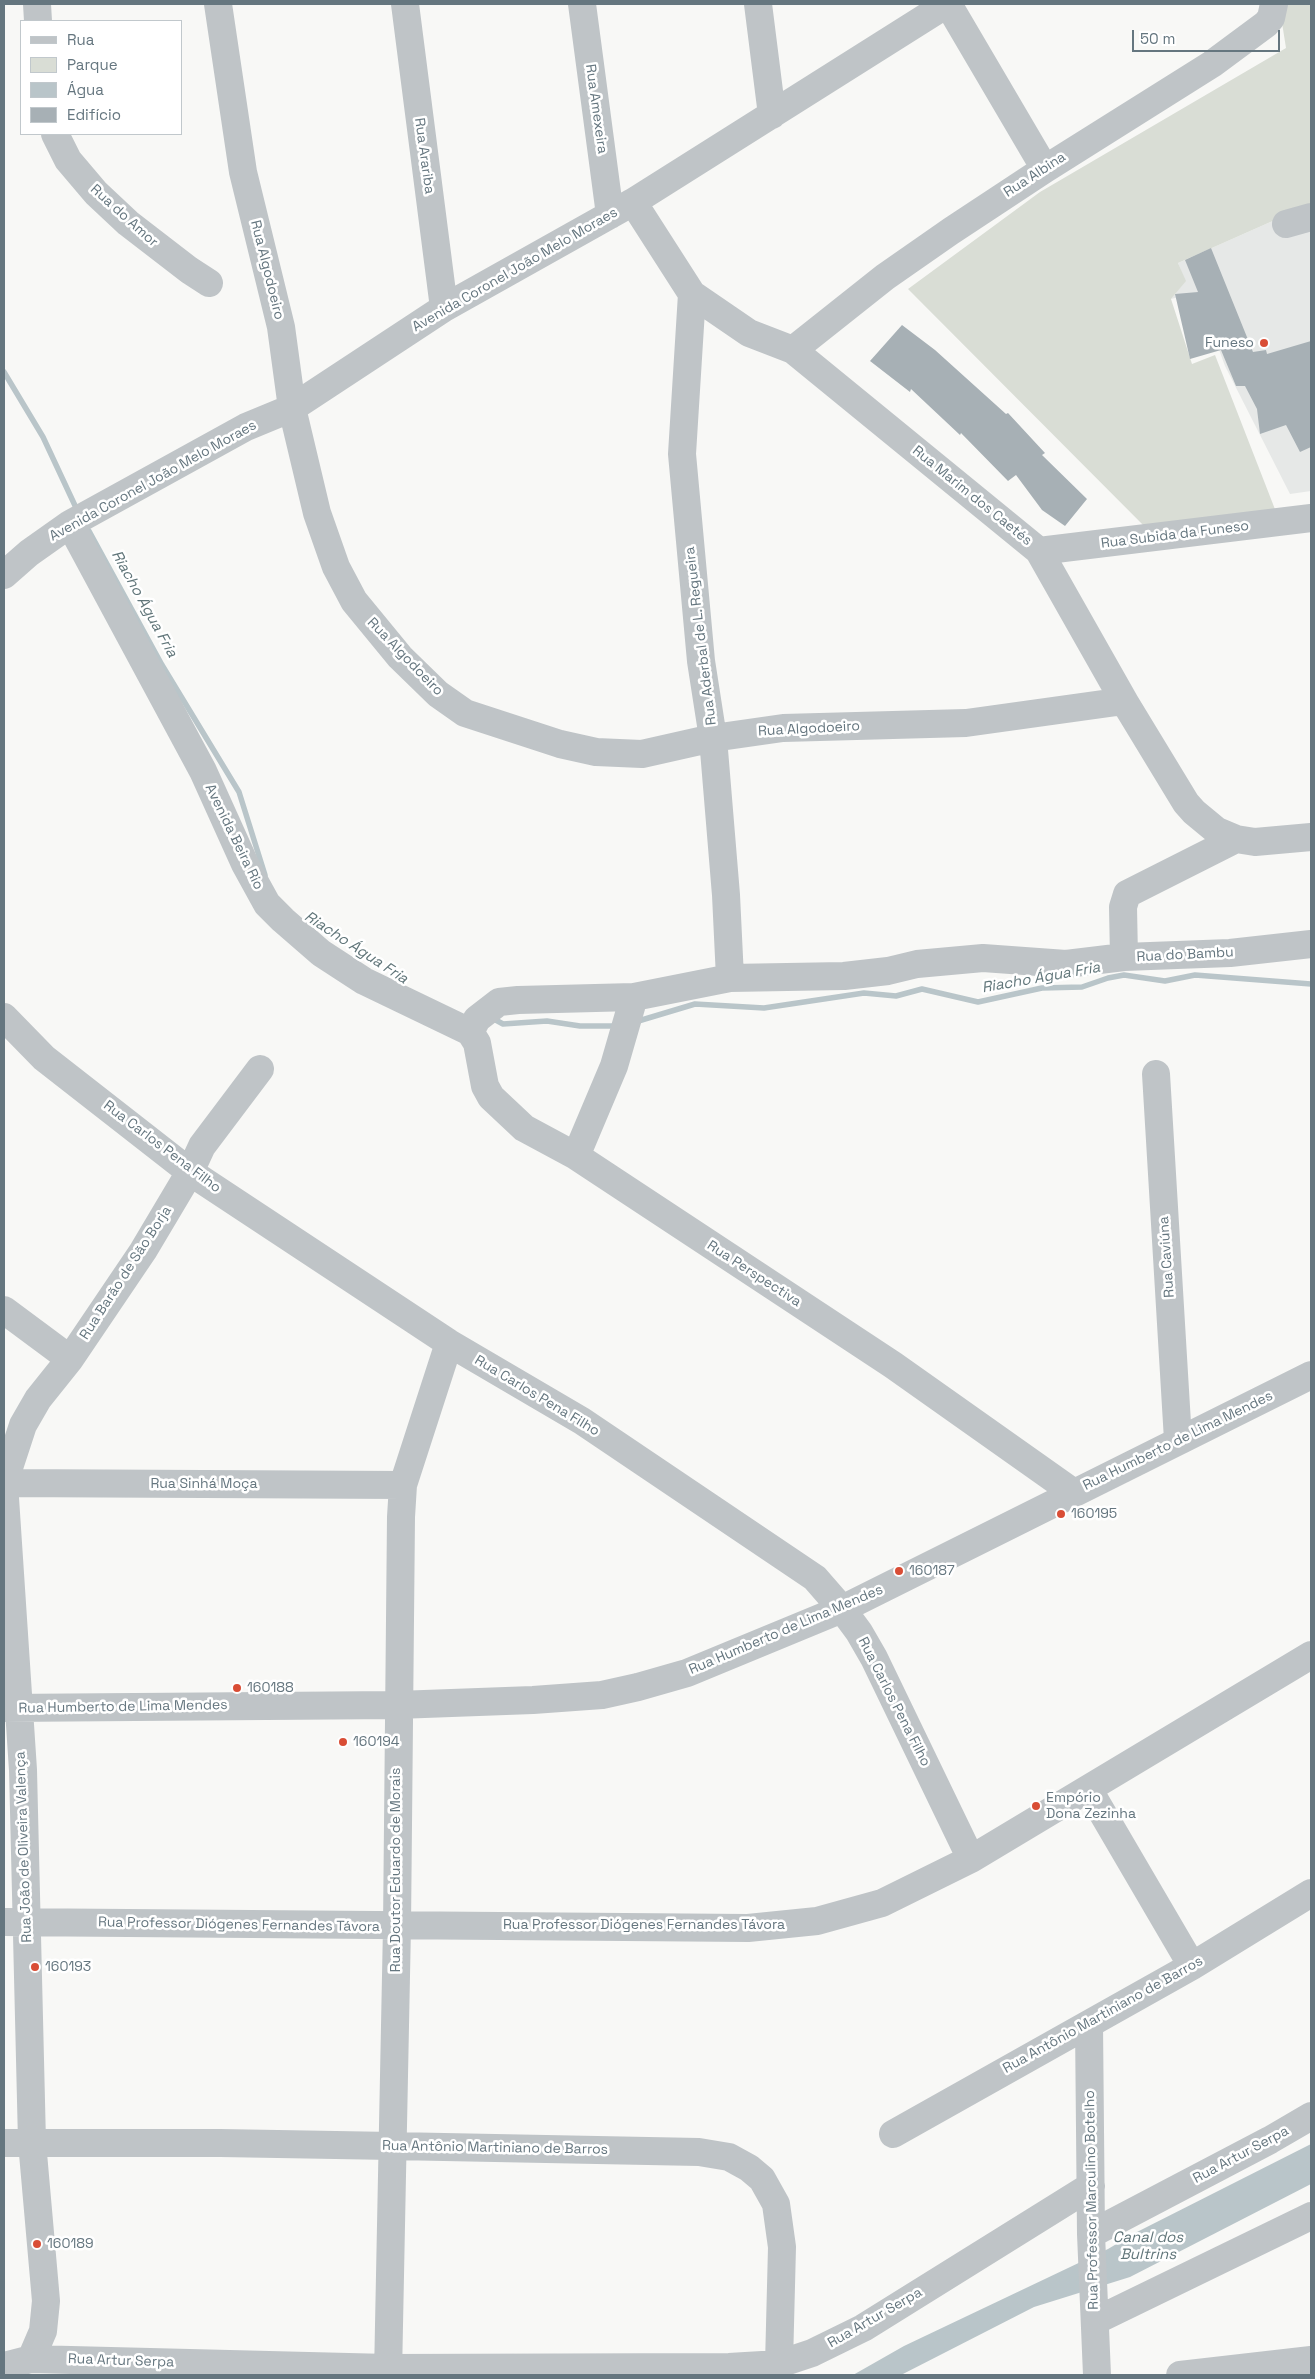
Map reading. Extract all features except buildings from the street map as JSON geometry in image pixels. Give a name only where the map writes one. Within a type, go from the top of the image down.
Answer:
[{"type":"street","points":[[37,4],[38,20]]},
{"type":"street","name":"Rua Algodoeiro","points":[[218,4],[243,172],[281,327],[292,408],[316,514],[336,567],[354,601],[370,623],[438,694],[466,713],[560,744],[596,752],[642,754],[713,738],[783,728],[966,724],[1124,701]]},
{"type":"street","name":"Rua Arariba","points":[[405,4],[444,308]]},
{"type":"street","name":"Rua Amexeira","points":[[582,4],[622,208]]},
{"type":"street","points":[[758,4],[772,114]]},
{"type":"street","points":[[947,4],[1044,168]]},
{"type":"street","name":"Avenida Coronel João Melo Moraes","points":[[4,575],[29,553],[71,524],[246,427],[292,408],[444,308],[622,208],[947,4]]},
{"type":"street","name":"Rua Albina","points":[[793,350],[885,276],[1044,168],[1212,64],[1266,24],[1271,18],[1274,4]]},
{"type":"street","name":"Rua do Amor","points":[[56,135],[68,160],[96,193],[128,223],[209,283]]},
{"type":"street","name":"Rua Marim dos Caetés","points":[[622,208],[692,294],[749,333],[793,350],[1039,551],[1124,701],[1186,803],[1207,824],[1236,839],[1255,842],[1311,837]]},
{"type":"street","name":"Rua Aderbal de L. Regueira","points":[[692,294],[682,454],[701,661],[713,738],[726,895],[730,978]]},
{"type":"street","name":"Rua Subida da Funeso","points":[[1039,551],[1311,518]]},
{"type":"street","name":"Avenida Beira Rio","points":[[71,524],[202,771],[245,864],[267,904],[321,953],[364,982],[474,1025]]},
{"type":"street","name":"Rua do Bambu","points":[[1236,839],[1127,894],[1123,907],[1124,957],[1230,953],[1311,944]]},
{"type":"street","points":[[474,1025],[498,1002],[633,1001],[730,978],[844,976],[926,963],[983,958],[1066,964],[1124,957]]},
{"type":"street","points":[[576,1156],[614,1066],[633,1001]]},
{"type":"street","name":"Rua Carlos Pena Filho","points":[[4,1017],[44,1058],[190,1172],[449,1343],[582,1421],[815,1578],[859,1632],[874,1658],[972,1859]]},
{"type":"street","name":"Rua Perspectiva","points":[[474,1025],[485,1086],[491,1097],[524,1128],[576,1156],[894,1365],[1074,1493]]},
{"type":"street","name":"Rua Barão de São Borja","points":[[4,1483],[23,1425],[38,1399],[70,1359],[143,1251],[190,1172],[202,1146],[260,1069]]},
{"type":"street","name":"Rua Caviúna","points":[[1156,1074],[1178,1440]]},
{"type":"street","points":[[4,1310],[70,1359]]},
{"type":"street","name":"Rua Doutor Eduardo de Morais","points":[[388,2372],[397,1926],[399,1559],[403,1485],[449,1343]]},
{"type":"street","name":"Rua Humberto de Lima Mendes","points":[[11,1708],[397,1704],[533,1700],[602,1695],[687,1673],[842,1609],[1311,1375]]},
{"type":"street","name":"Rua Sinhá Moça","points":[[4,1483],[403,1485]]},
{"type":"street","name":"Rua João de Oliveira Valença","points":[[4,1483],[11,1708],[23,1770],[15,1922],[46,2301],[42,2364]]},
{"type":"street","name":"Rua Professor Diógenes Fernandes Távora","points":[[15,1922],[397,1926],[507,1924],[748,1928],[794,1925],[841,1916],[882,1903],[972,1859],[1311,1655]]},
{"type":"street","points":[[1089,1790],[1192,1966]]},
{"type":"street","name":"Rua Antônio Martiniano de Barros","points":[[893,2134],[1192,1966],[1311,1894]]},
{"type":"street","name":"Rua Professor Marculino Botelho","points":[[1089,2024],[1091,2239],[1097,2375]]},
{"type":"street","name":"Rua Artur Serpa","points":[[1091,2239],[1311,2116]]},
{"type":"street","name":"Rua Antônio Martiniano de Barros","points":[[4,2142],[393,2146],[699,2152],[719,2154],[740,2162],[762,2179],[773,2196],[778,2214],[782,2247],[779,2364]]},
{"type":"street","name":"Rua Artur Serpa","points":[[4,2366],[42,2364],[388,2372],[719,2367],[779,2364],[812,2353],[863,2328],[1091,2186]]},
{"type":"street","points":[[1094,2312],[1311,2216]]},
{"type":"street","points":[[1180,2375],[1296,2366]]},
{"type":"shaded area","name":"Funeso","points":[[1311,204],[1311,491],[1290,494],[1225,366],[1198,292],[1171,299],[1185,281],[1178,263]]},
{"type":"green space","points":[[1279,4],[1311,4],[1311,204],[1178,263],[1186,281],[1171,299],[1192,364],[1215,355],[1278,517],[1153,535],[908,289],[1040,192],[1286,48]]},
{"type":"water","name":"Canal dos Bultrins","points":[[1311,2144],[1311,2184],[1130,2277],[1034,2307],[901,2375],[853,2375],[904,2346],[1108,2249],[1135,2233]]},
{"type":"waterway","name":"Riacho Água Fria","points":[[4,372],[43,437],[78,512]]},
{"type":"waterway","name":"Riacho Água Fria","points":[[89,531],[162,665],[239,792],[265,875]]},
{"type":"waterway","name":"Riacho Água Fria","points":[[635,1022],[695,1004],[764,1008],[864,993],[896,996],[922,989],[978,1002],[1042,988],[1082,987],[1108,978],[1124,975],[1165,981],[1195,975],[1311,984]]},
{"type":"waterway","name":"Riacho Água Fria","points":[[492,1018],[503,1024],[547,1021],[580,1026],[619,1026]]},
{"type":"place","name":"Funeso","points":[[1264,343]]},
{"type":"place","name":"160195","points":[[1061,1514]]},
{"type":"place","name":"160187","points":[[899,1571]]},
{"type":"place","name":"160188","points":[[237,1688]]},
{"type":"place","name":"160194","points":[[343,1742]]},
{"type":"place","name":"Empório Dona Zezinha","points":[[1036,1806]]},
{"type":"place","name":"160193","points":[[35,1967]]},
{"type":"place","name":"160189","points":[[37,2244]]}]
